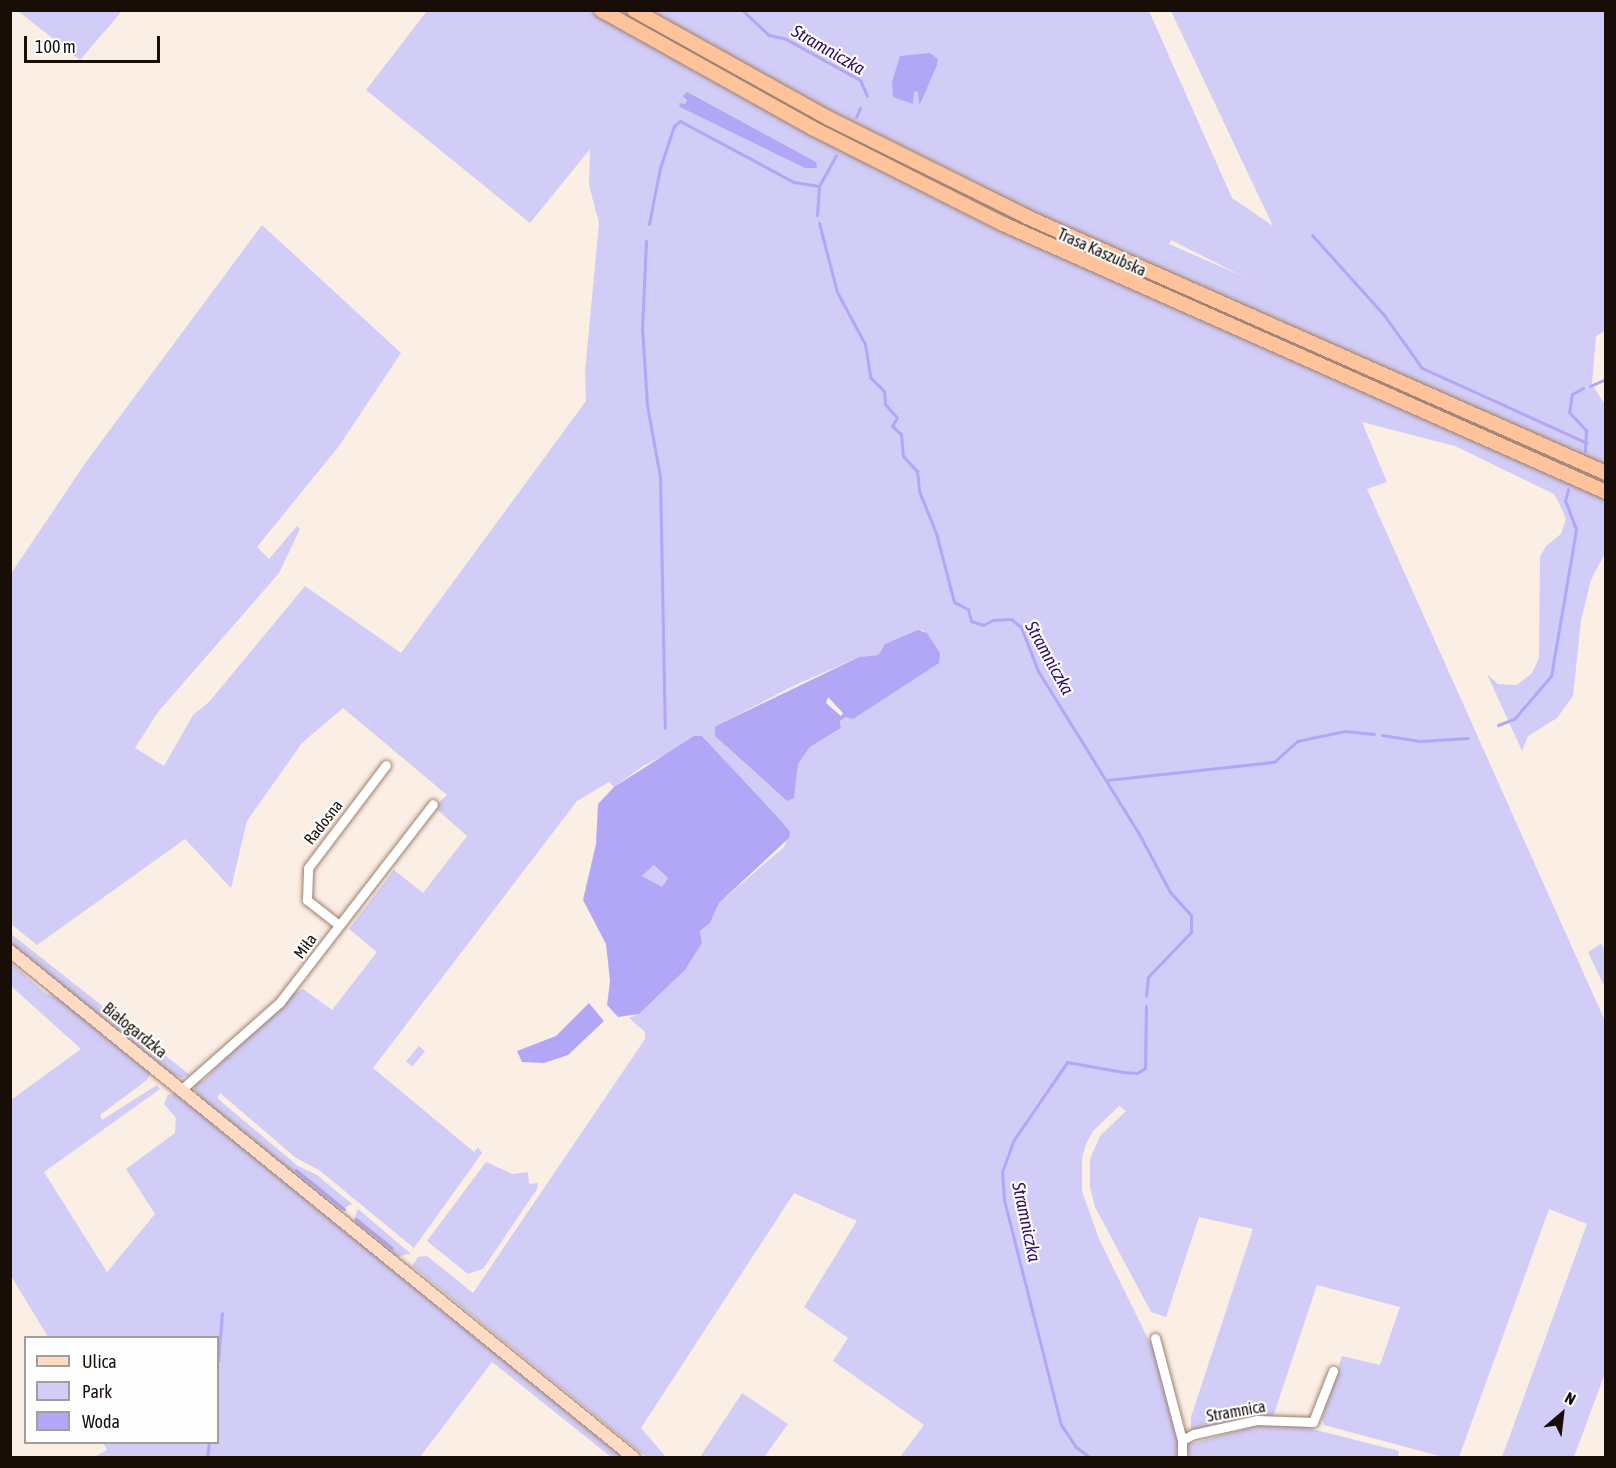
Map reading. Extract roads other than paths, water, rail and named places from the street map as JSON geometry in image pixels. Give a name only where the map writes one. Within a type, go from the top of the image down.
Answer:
[{"type":"highway","name":"Trasa Kaszubska","points":[[601,10],[783,112],[1003,224],[1605,492]]},
{"type":"highway","name":"Trasa Kaszubska","points":[[634,10],[789,97],[1006,207],[1605,474]]},
{"type":"main road","name":"Białogardzka","points":[[10,951],[634,1458]]},
{"type":"street","name":"Radosna","points":[[339,925],[307,900],[308,868],[386,765]]},
{"type":"street","name":"Miła","points":[[182,1089],[207,1063],[270,1013],[433,804]]},
{"type":"street","points":[[1155,1338],[1182,1440],[1182,1458]]},
{"type":"street","name":"Stramnica","points":[[1182,1440],[1257,1420],[1313,1422],[1333,1371]]},
{"type":"water","points":[[930,53],[938,59],[937,65],[919,105],[918,91],[914,92],[913,104],[893,97],[892,82],[900,56]]},
{"type":"water","points":[[687,92],[816,162],[817,168],[805,168],[680,107],[679,103],[685,104],[687,100],[683,96]]},
{"type":"water","points":[[918,630],[927,633],[940,653],[939,663],[853,719],[846,717],[840,721],[841,728],[810,747],[798,764],[794,798],[787,801],[715,736],[715,727],[724,722],[859,657],[878,655],[885,644]],"holes":[[[828,697],[843,713],[841,716],[826,703]]]},
{"type":"water","points":[[694,736],[702,736],[790,832],[789,838],[719,903],[710,923],[700,931],[702,943],[685,970],[639,1014],[618,1017],[607,1005],[610,981],[606,944],[583,900],[596,844],[598,804],[614,787]],"holes":[[[654,865],[668,878],[662,887],[642,876]]]},
{"type":"water","points":[[589,1003],[604,1021],[568,1055],[544,1063],[522,1062],[517,1051],[556,1036]]},
{"type":"waterway","name":"Stramniczka","points":[[742,10],[769,35],[786,39],[860,80],[867,96]]},
{"type":"waterway","name":"Stramniczka","points":[[856,117],[860,108]]},
{"type":"waterway","points":[[649,224],[660,168],[674,126],[680,121],[794,182],[819,186]]},
{"type":"waterway","name":"Stramniczka","points":[[817,215],[819,186],[836,155]]},
{"type":"waterway","name":"Stramniczka","points":[[819,223],[837,292],[865,344],[870,377],[884,391],[885,404],[897,418],[892,426],[901,434],[903,456],[917,471],[919,491],[936,533],[954,602],[968,609],[971,621],[983,625],[993,620],[1011,619],[1021,627],[1038,671],[1138,832],[1170,892],[1191,915],[1191,932],[1148,977],[1146,996]]},
{"type":"waterway","points":[[1312,235],[1384,315],[1422,368],[1587,443]]},
{"type":"waterway","points":[[646,241],[642,328],[647,405],[660,477],[665,728]]},
{"type":"waterway","points":[[1590,386],[1606,379]]},
{"type":"waterway","points":[[1583,388],[1572,394],[1569,412],[1586,430],[1585,451]]},
{"type":"waterway","points":[[1498,725],[1514,719],[1551,676],[1576,529],[1565,501],[1568,489]]},
{"type":"waterway","points":[[1107,780],[1274,762],[1297,741],[1345,731],[1374,734]]},
{"type":"waterway","points":[[1382,735],[1420,741],[1468,738]]},
{"type":"waterway","name":"Stramniczka","points":[[1091,1458],[1076,1447],[1061,1425],[1004,1199],[1002,1172],[1013,1141],[1067,1062],[1123,1072],[1137,1073],[1145,1068],[1146,1006]]},
{"type":"waterway","points":[[296,1170],[344,1209]]},
{"type":"waterway","points":[[356,1219],[392,1248]]},
{"type":"waterway","points":[[219,1349],[222,1313]]},
{"type":"waterway","points":[[207,1458],[209,1444]]}]
